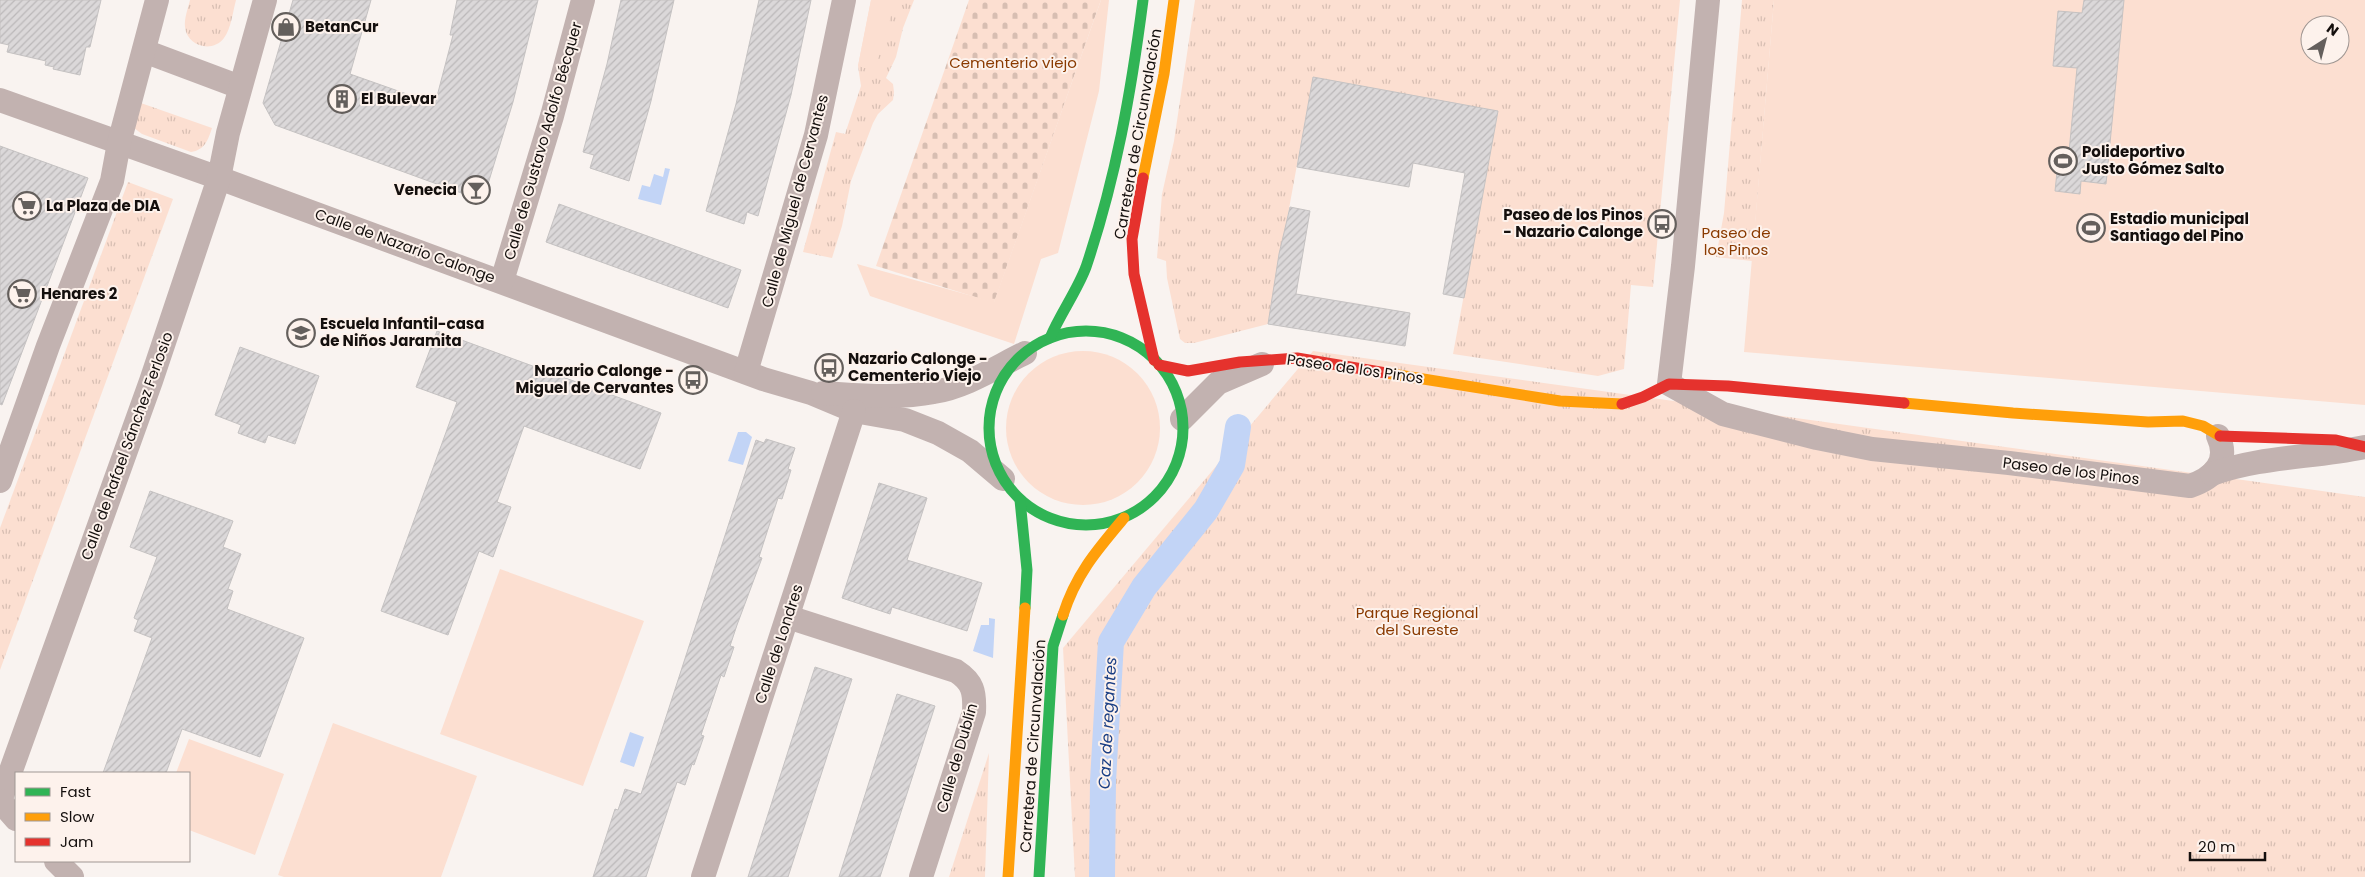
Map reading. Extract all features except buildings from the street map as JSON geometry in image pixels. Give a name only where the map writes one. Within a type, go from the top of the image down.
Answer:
[{"type":"main road","name":"Carretera de Circunvalación","points":[[1050,338],[1057,321],[1085,270],[1116,167],[1134,75],[1143,0]]},
{"type":"main road","name":"Carretera de Circunvalación","points":[[1157,363],[1134,274],[1132,239],[1147,153],[1164,74],[1174,0]]},
{"type":"main road","points":[[1073,332],[1097,332],[1121,338],[1142,349],[1157,363],[1171,382],[1179,400],[1182,419],[1182,440],[1178,459],[1169,478],[1157,494],[1142,508],[1124,518],[1097,524],[1070,524],[1043,515],[1020,500],[1003,479],[994,461],[990,442],[989,422],[992,402],[1000,383],[1011,366],[1025,353],[1050,338],[1073,332]]},
{"type":"main road","name":"Paseo de los Pinos","points":[[1157,363],[1188,371],[1274,358],[1297,358],[1560,401],[1617,405],[1643,397],[1668,384],[1728,386],[2013,413],[2148,422],[2183,421],[2203,426],[2218,436],[2336,440],[2365,447]]},
{"type":"main road","name":"Carretera de Circunvalación","points":[[1008,877],[1027,570],[1020,500]]},
{"type":"main road","name":"Carretera de Circunvalación","points":[[1039,877],[1053,646],[1063,612],[1077,579],[1092,555],[1124,518]]},
{"type":"street","points":[[0,481],[48,346],[112,181],[119,143],[157,0]]},
{"type":"street","name":"Calle de Rafael Sánchez Ferlosio","points":[[0,801],[151,381],[219,178],[240,88],[265,0]]},
{"type":"street","name":"Calle de Gustavo Adolfo Bécquer","points":[[502,282],[552,116],[583,0]]},
{"type":"street","name":"Calle de Miguel de Cervantes","points":[[746,372],[816,135],[844,0]]},
{"type":"street","points":[[1668,384],[1683,266],[1708,0]]},
{"type":"street","points":[[144,51],[240,88]]},
{"type":"street","name":"Calle de Nazario Calonge","points":[[0,100],[219,178],[746,372],[811,393],[854,411],[905,420],[938,432],[970,451],[1003,479]]},
{"type":"street","name":"Calle de Nazario Calonge","points":[[811,393],[908,395],[935,392],[966,381],[1025,353]]},
{"type":"street","name":"Paseo de los Pinos","points":[[1182,419],[1218,383],[1274,358]]},
{"type":"street","name":"Paseo de los Pinos","points":[[1668,384],[1723,414],[1817,438],[1872,449],[2009,463],[2190,486],[2203,482],[2212,474],[2237,465],[2334,454],[2365,447]]},
{"type":"street","name":"Calle de Londres","points":[[704,877],[854,411]]},
{"type":"street","points":[[2212,474],[2222,459],[2223,446],[2218,436]]},
{"type":"street","name":"Calle de Dublín","points":[[788,617],[956,671],[967,679],[974,696],[974,712],[921,877]]},
{"type":"street","points":[[0,801],[15,818]]},
{"type":"street","points":[[57,862],[72,877]]},
{"type":"green space","points":[[190,0],[236,0],[232,20],[224,38],[219,43],[201,46],[190,39],[185,24]]},
{"type":"green space","points":[[871,0],[914,0],[903,28],[896,57],[886,78],[893,84],[893,100],[878,114],[873,123],[851,181],[842,226],[832,258],[803,252],[836,132],[845,134],[861,86],[858,66]]},
{"type":"green space","points":[[871,0],[902,0],[892,12],[876,66],[871,70],[858,66]]},
{"type":"green space","name":"Cementerio viejo","points":[[969,0],[1101,0],[994,303],[876,266]]},
{"type":"green space","points":[[1101,0],[1109,0],[1099,91],[1058,253],[1041,259],[1014,344],[870,296],[857,264],[994,302]]},
{"type":"green space","points":[[1195,0],[1680,0],[1653,287],[1631,285],[1624,369],[1598,376],[1453,354],[1498,111],[1313,77],[1268,324],[1194,343],[1185,343],[1180,339],[1167,278],[1166,261],[1157,258],[1162,194],[1174,141]]},
{"type":"green space","name":"Paseo de los Pinos","points":[[1742,0],[1774,0],[1752,261],[1716,257],[1724,213]]},
{"type":"green space","name":"Polideportivo Justo Gómez Salto","points":[[1774,0],[2365,0],[2365,405],[1744,352]]},
{"type":"green space","points":[[138,102],[212,128],[203,147],[191,152],[142,134],[134,128]]},
{"type":"green space","points":[[128,182],[173,199],[0,670],[0,528]]},
{"type":"green space","points":[[1083,351],[1112,357],[1126,364],[1137,374],[1147,385],[1154,399],[1160,428],[1154,457],[1147,471],[1137,482],[1126,492],[1112,499],[1083,505],[1054,499],[1040,492],[1029,482],[1019,471],[1012,457],[1006,428],[1012,399],[1019,385],[1029,374],[1040,364],[1054,357]]},
{"type":"green space","name":"Parque Regional del Sureste","points":[[1313,351],[2365,497],[2365,877],[1075,877],[1063,648]]},
{"type":"green space","points":[[500,569],[644,621],[583,786],[440,734]]},
{"type":"green space","points":[[333,723],[477,776],[441,877],[284,877],[278,875]]},
{"type":"green space","points":[[189,739],[284,774],[255,855],[190,830],[190,772],[176,772]]},
{"type":"green space","points":[[989,753],[985,877],[949,877]]},
{"type":"water","points":[[665,168],[670,169],[661,205],[638,199],[642,185],[650,187],[654,174],[663,177]]},
{"type":"water","points":[[738,432],[746,432],[752,437],[743,465],[728,461]]},
{"type":"water","points":[[989,618],[995,619],[993,658],[973,651],[981,625],[989,625]]},
{"type":"water","points":[[630,732],[644,737],[634,767],[620,762]]},
{"type":"waterway","name":"Caz de regantes","points":[[1102,877],[1103,781],[1111,642],[1144,587],[1206,510],[1232,465],[1238,427]]},
{"type":"traffic: fast","points":[[1050,338],[1078,285],[1097,234],[1128,102],[1143,0]]},
{"type":"traffic: fast","points":[[1086,331],[1105,333],[1132,343],[1147,353],[1161,367],[1175,391],[1181,409],[1183,428],[1181,447],[1171,474],[1161,489],[1147,503],[1123,517],[1105,523],[1086,525],[1067,523],[1040,513],[1025,503],[1011,489],[997,465],[991,447],[989,428],[991,409],[1001,382],[1011,367],[1025,353],[1049,339],[1067,333],[1086,331]]},
{"type":"traffic: fast","points":[[1020,500],[1027,570],[1025,608]]},
{"type":"traffic: fast","points":[[1039,877],[1053,646],[1063,615]]},
{"type":"traffic: slow","points":[[1143,178],[1164,74],[1174,0]]},
{"type":"traffic: slow","points":[[1386,373],[1560,401],[1622,404]]},
{"type":"traffic: slow","points":[[1904,403],[2013,413],[2148,422],[2183,421],[2203,426],[2220,436]]},
{"type":"traffic: slow","points":[[1063,615],[1074,587],[1088,563],[1124,518]]},
{"type":"traffic: slow","points":[[1008,877],[1025,608]]},
{"type":"traffic: jam","points":[[1143,178],[1132,239],[1134,274],[1154,360]]},
{"type":"traffic: jam","points":[[1159,365],[1188,371],[1240,362],[1297,358],[1386,373]]},
{"type":"traffic: jam","points":[[1622,404],[1643,397],[1669,384],[1728,386],[1904,403]]},
{"type":"traffic: jam","points":[[2220,436],[2336,440],[2365,447]]},
{"type":"place","name":"BetanCur","points":[[286,27]]},
{"type":"place","name":"El Bulevar","points":[[342,99]]},
{"type":"place","name":"Polideportivo Justo Gómez Salto","points":[[2063,161]]},
{"type":"place","name":"Venecia","points":[[476,190]]},
{"type":"place","name":"La Plaza de DIA","points":[[27,206]]},
{"type":"place","name":"Paseo de los Pinos - Nazario Calonge","points":[[1662,224]]},
{"type":"place","name":"Estadio municipal Santiago del Pino","points":[[2091,228]]},
{"type":"place","name":"Henares 2","points":[[22,294]]},
{"type":"place","name":"Escuela Infantil-casa de Niños Jaramita","points":[[301,333]]},
{"type":"place","name":"Nazario Calonge - Cementerio Viejo","points":[[829,368]]},
{"type":"place","name":"Nazario Calonge - Miguel de Cervantes","points":[[693,380]]}]
